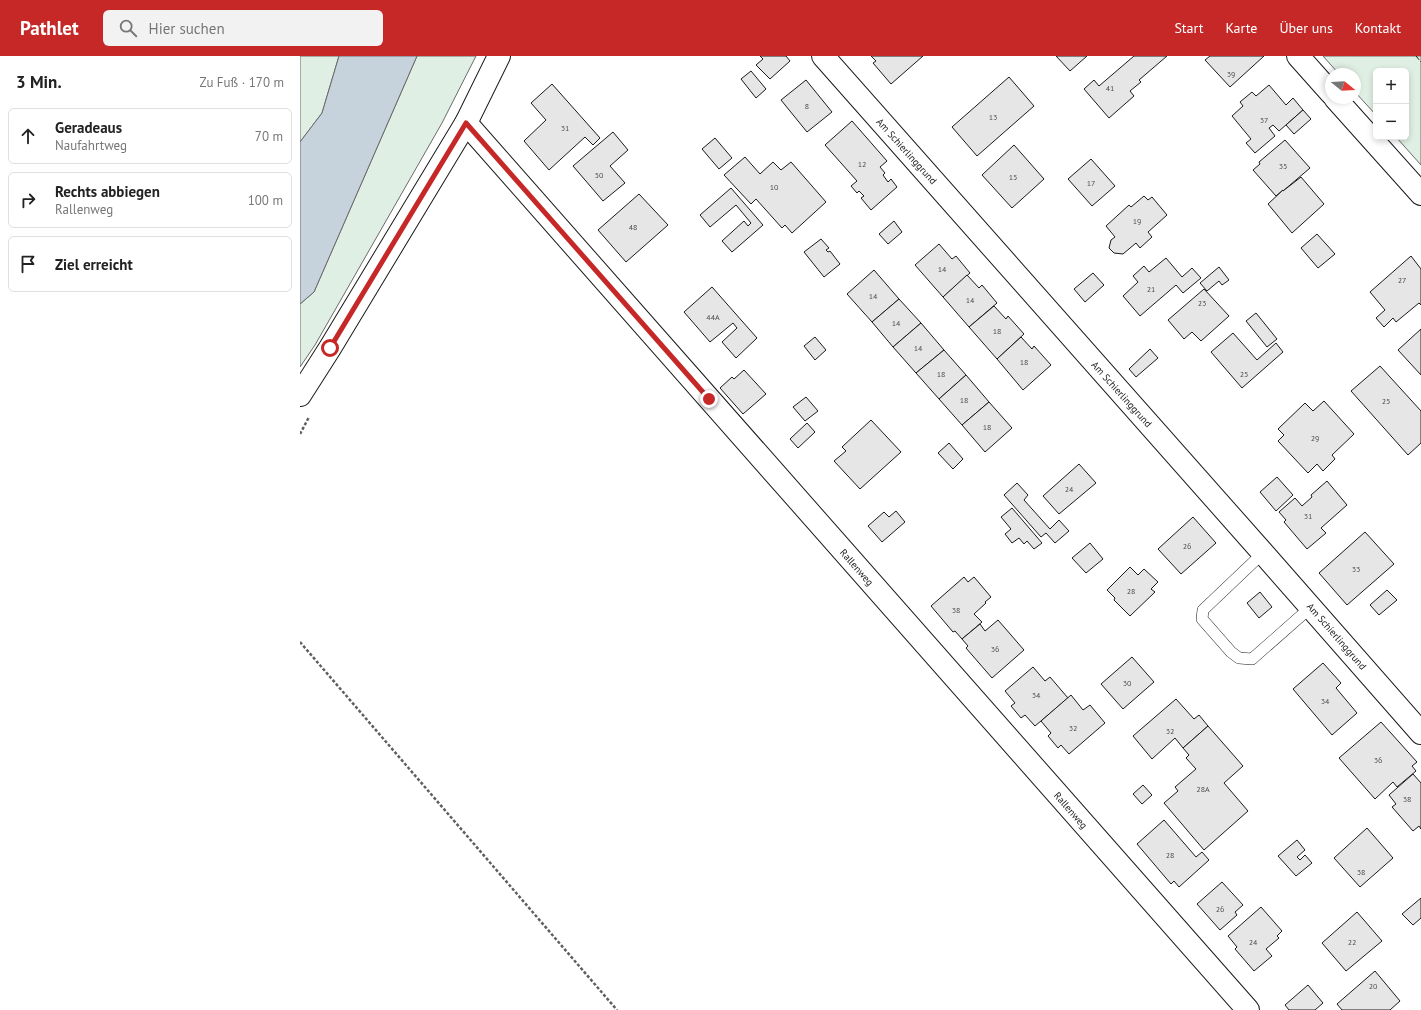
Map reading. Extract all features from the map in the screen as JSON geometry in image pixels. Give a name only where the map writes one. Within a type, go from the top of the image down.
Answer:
[{"type":"street","points":[[300,395],[466,123],[499,56]]},
{"type":"street","name":"Am Schierlinggrund","points":[[823,56],[1421,732]]},
{"type":"street","points":[[1298,56],[1325,86]]},
{"type":"street","points":[[1340,104],[1421,194]]},
{"type":"street","name":"Rallenweg","points":[[466,123],[1248,1010]]},
{"type":"lane","points":[[1263,553],[1203,610],[1202,619],[1230,652],[1239,658],[1252,659],[1311,607]]},
{"type":"path","points":[[300,642],[617,1010]]},
{"type":"green space","points":[[300,56],[339,56],[322,113],[300,142]]},
{"type":"green space","points":[[417,56],[476,56],[442,123],[315,345],[300,367],[300,304],[314,292]]},
{"type":"green space","points":[[1323,56],[1421,56],[1421,165],[1399,140],[1409,140],[1409,68],[1373,68],[1373,112],[1361,99],[1361,68],[1334,68]]},
{"type":"shaded area","points":[[339,56],[417,56],[314,292],[300,304],[300,142],[322,113]]},
{"type":"building","points":[[760,56],[786,56],[790,61],[770,79],[756,65],[763,59]]},
{"type":"building","points":[[871,56],[923,56],[891,84],[873,63],[876,61]]},
{"type":"building","points":[[1056,56],[1087,56],[1070,71]]},
{"type":"building","points":[[1134,56],[1167,56],[1139,80],[1141,82],[1130,91],[1134,96],[1109,118],[1084,89],[1094,80],[1099,86]]},
{"type":"building","points":[[1210,56],[1264,56],[1230,87],[1205,60]]},
{"type":"building","points":[[751,71],[766,89],[756,98],[741,79]]},
{"type":"building","points":[[1009,77],[1034,106],[977,156],[952,127]]},
{"type":"building","points":[[806,80],[832,112],[807,132],[781,100]]},
{"type":"building","points":[[552,84],[600,138],[593,145],[585,137],[549,170],[524,141],[546,120],[531,103]]},
{"type":"building","points":[[1269,85],[1286,105],[1293,98],[1303,110],[1279,131],[1273,125],[1269,128],[1275,136],[1255,153],[1246,143],[1251,139],[1232,116],[1243,106],[1240,102],[1252,92],[1256,96]]},
{"type":"building","points":[[1303,110],[1311,119],[1294,134],[1286,125]]},
{"type":"building","points":[[852,121],[887,161],[880,167],[885,173],[883,175],[888,182],[891,179],[897,187],[871,210],[861,198],[864,196],[859,191],[857,193],[851,186],[857,181],[825,145]]},
{"type":"building","points":[[613,132],[628,150],[610,166],[625,183],[603,201],[573,166]]},
{"type":"building","points":[[715,138],[732,158],[719,169],[702,149]]},
{"type":"building","points":[[1285,140],[1310,168],[1276,196],[1253,170],[1260,164],[1259,162]]},
{"type":"building","points":[[1014,145],[1044,179],[1012,208],[982,175]]},
{"type":"building","points":[[745,157],[760,174],[773,162],[781,170],[791,162],[826,202],[792,233],[785,225],[782,228],[756,199],[751,204],[724,175]]},
{"type":"building","points":[[1091,159],[1115,186],[1092,206],[1068,179]]},
{"type":"building","points":[[1301,177],[1324,204],[1292,233],[1268,204],[1283,190]]},
{"type":"building","points":[[731,188],[763,225],[732,252],[722,241],[744,221],[748,226],[751,223],[736,205],[710,227],[700,215]]},
{"type":"building","points":[[639,194],[668,225],[626,262],[598,230]]},
{"type":"building","points":[[1144,196],[1148,200],[1152,197],[1167,215],[1148,232],[1152,237],[1140,248],[1136,243],[1123,254],[1114,253],[1109,248],[1111,240],[1115,237],[1106,226],[1129,205],[1131,207]]},
{"type":"building","points":[[894,221],[902,232],[888,244],[879,234]]},
{"type":"building","points":[[1317,234],[1335,254],[1318,268],[1301,248]]},
{"type":"building","points":[[821,239],[829,248],[826,250],[828,252],[830,251],[840,264],[824,277],[804,252]]},
{"type":"building","points":[[939,244],[952,259],[956,256],[970,273],[943,297],[915,265]]},
{"type":"building","points":[[1411,256],[1421,269],[1421,305],[1419,303],[1396,322],[1393,318],[1384,327],[1376,318],[1385,310],[1370,292]]},
{"type":"building","points":[[1166,258],[1182,277],[1192,268],[1201,278],[1183,293],[1176,285],[1140,316],[1123,296],[1138,282],[1133,276],[1144,266],[1149,272]]},
{"type":"building","points":[[1219,267],[1229,280],[1222,285],[1219,281],[1207,291],[1200,283]]},
{"type":"building","points":[[874,270],[899,299],[872,322],[847,294]]},
{"type":"building","points":[[1093,273],[1104,285],[1085,302],[1074,289]]},
{"type":"building","points":[[967,275],[979,288],[982,285],[997,303],[969,327],[943,297]]},
{"type":"building","points":[[712,287],[757,338],[736,358],[722,342],[737,328],[733,323],[710,342],[684,312]]},
{"type":"building","points":[[1204,289],[1229,316],[1201,341],[1192,332],[1184,339],[1168,320]]},
{"type":"building","points":[[899,299],[921,323],[893,347],[872,322]]},
{"type":"building","points":[[994,306],[1006,319],[1008,316],[1024,334],[997,359],[969,327]]},
{"type":"building","points":[[1256,313],[1277,339],[1267,347],[1246,321]]},
{"type":"building","points":[[921,323],[944,350],[916,373],[893,347]]},
{"type":"building","points":[[1421,329],[1421,375],[1398,350]]},
{"type":"building","points":[[1233,333],[1257,360],[1276,343],[1283,352],[1242,388],[1211,352]]},
{"type":"building","points":[[815,337],[826,350],[815,360],[804,346]]},
{"type":"building","points":[[1021,337],[1032,349],[1034,346],[1051,365],[1023,390],[997,359]]},
{"type":"building","points":[[1150,349],[1158,358],[1136,377],[1129,369]]},
{"type":"building","points":[[944,350],[966,375],[939,399],[916,373]]},
{"type":"building","points":[[1380,366],[1421,411],[1421,443],[1408,455],[1351,391]]},
{"type":"building","points":[[744,370],[766,394],[743,414],[720,388],[732,377],[734,379]]},
{"type":"building","points":[[966,375],[989,402],[962,425],[939,399]]},
{"type":"building","points":[[806,397],[818,411],[805,421],[793,407]]},
{"type":"building","points":[[1324,401],[1354,434],[1332,455],[1335,459],[1323,471],[1317,464],[1308,473],[1278,441],[1284,435],[1278,429],[1305,403],[1313,411]]},
{"type":"building","points":[[989,402],[1012,428],[985,452],[962,425]]},
{"type":"building","points":[[871,420],[901,452],[860,489],[834,461],[846,451],[842,447]]},
{"type":"building","points":[[807,423],[815,432],[798,448],[790,439]]},
{"type":"building","points":[[949,443],[963,459],[953,469],[938,453]]},
{"type":"building","points":[[1079,464],[1096,483],[1059,514],[1043,496]]},
{"type":"building","points":[[1277,477],[1293,495],[1276,511],[1260,492]]},
{"type":"building","points":[[1327,481],[1347,505],[1321,528],[1326,533],[1307,549],[1284,522],[1286,520],[1279,512],[1295,498],[1302,506],[1312,497],[1311,495]]},
{"type":"building","points":[[1017,483],[1028,495],[1024,500],[1050,529],[1059,520],[1069,531],[1055,543],[1046,533],[1041,537],[1004,495]]},
{"type":"building","points":[[1012,508],[1042,543],[1034,549],[1027,541],[1024,544],[1019,538],[1012,543],[1005,534],[1011,529],[1001,517]]},
{"type":"building","points":[[896,511],[905,522],[882,542],[868,526],[884,512],[889,517]]},
{"type":"building","points":[[1193,517],[1216,543],[1181,574],[1158,549]]},
{"type":"building","points":[[1365,532],[1394,564],[1347,605],[1319,573]]},
{"type":"building","points":[[1090,543],[1103,559],[1086,573],[1072,558]]},
{"type":"building","points":[[1130,567],[1138,575],[1144,569],[1158,582],[1151,589],[1155,592],[1130,616],[1114,600],[1115,598],[1107,590]]},
{"type":"building","points":[[964,577],[968,582],[974,577],[991,597],[974,614],[982,622],[962,639],[955,631],[953,632],[931,606]]},
{"type":"building","points":[[1387,590],[1397,600],[1379,615],[1370,605]]},
{"type":"building","points":[[1260,592],[1272,607],[1259,618],[1247,603]]},
{"type":"building","points":[[998,620],[1024,650],[992,678],[966,648],[968,646],[962,639],[980,624],[985,631]]},
{"type":"building","points":[[1132,657],[1154,682],[1123,709],[1101,684]]},
{"type":"building","points":[[1323,663],[1341,683],[1336,688],[1357,713],[1332,735],[1293,689]]},
{"type":"building","points":[[1033,667],[1045,681],[1050,677],[1068,698],[1035,726],[1025,715],[1021,718],[1011,706],[1015,703],[1005,691]]},
{"type":"building","points":[[1071,695],[1083,710],[1090,705],[1105,723],[1069,754],[1061,745],[1058,748],[1048,736],[1051,733],[1041,721]]},
{"type":"building","points":[[1176,699],[1194,719],[1199,715],[1208,726],[1183,748],[1175,738],[1152,759],[1133,736]]},
{"type":"building","points":[[1381,722],[1417,762],[1412,766],[1416,771],[1397,787],[1393,782],[1375,799],[1339,758]]},
{"type":"building","points":[[1208,726],[1243,766],[1224,783],[1248,811],[1204,850],[1164,803],[1178,791],[1175,787],[1196,769],[1186,758],[1189,755],[1183,748]]},
{"type":"building","points":[[1413,774],[1421,783],[1421,829],[1419,826],[1413,831],[1392,807],[1396,804],[1389,795]]},
{"type":"building","points":[[1143,785],[1152,795],[1142,804],[1133,794]]},
{"type":"building","points":[[1164,820],[1196,857],[1202,852],[1209,860],[1179,887],[1174,881],[1171,884],[1137,844]]},
{"type":"building","points":[[1367,828],[1393,858],[1360,887],[1334,858]]},
{"type":"building","points":[[1297,840],[1305,850],[1297,857],[1300,860],[1305,855],[1312,863],[1296,876],[1278,856]]},
{"type":"building","points":[[1222,882],[1243,905],[1235,912],[1237,915],[1220,930],[1197,904]]},
{"type":"building","points":[[1421,898],[1421,918],[1413,925],[1402,914]]},
{"type":"building","points":[[1261,907],[1282,931],[1277,936],[1279,938],[1266,949],[1272,956],[1254,971],[1235,949],[1237,947],[1228,936]]},
{"type":"building","points":[[1357,912],[1382,941],[1346,971],[1322,943]]},
{"type":"building","points":[[1375,971],[1400,1001],[1390,1010],[1342,1010],[1337,1004]]},
{"type":"building","points":[[1308,985],[1323,1003],[1315,1010],[1289,1010],[1285,1005]]},
{"type":"fence","points":[[1416,56],[1421,62]]},
{"type":"route","points":[[330,348],[466,123],[709,399]]}]
